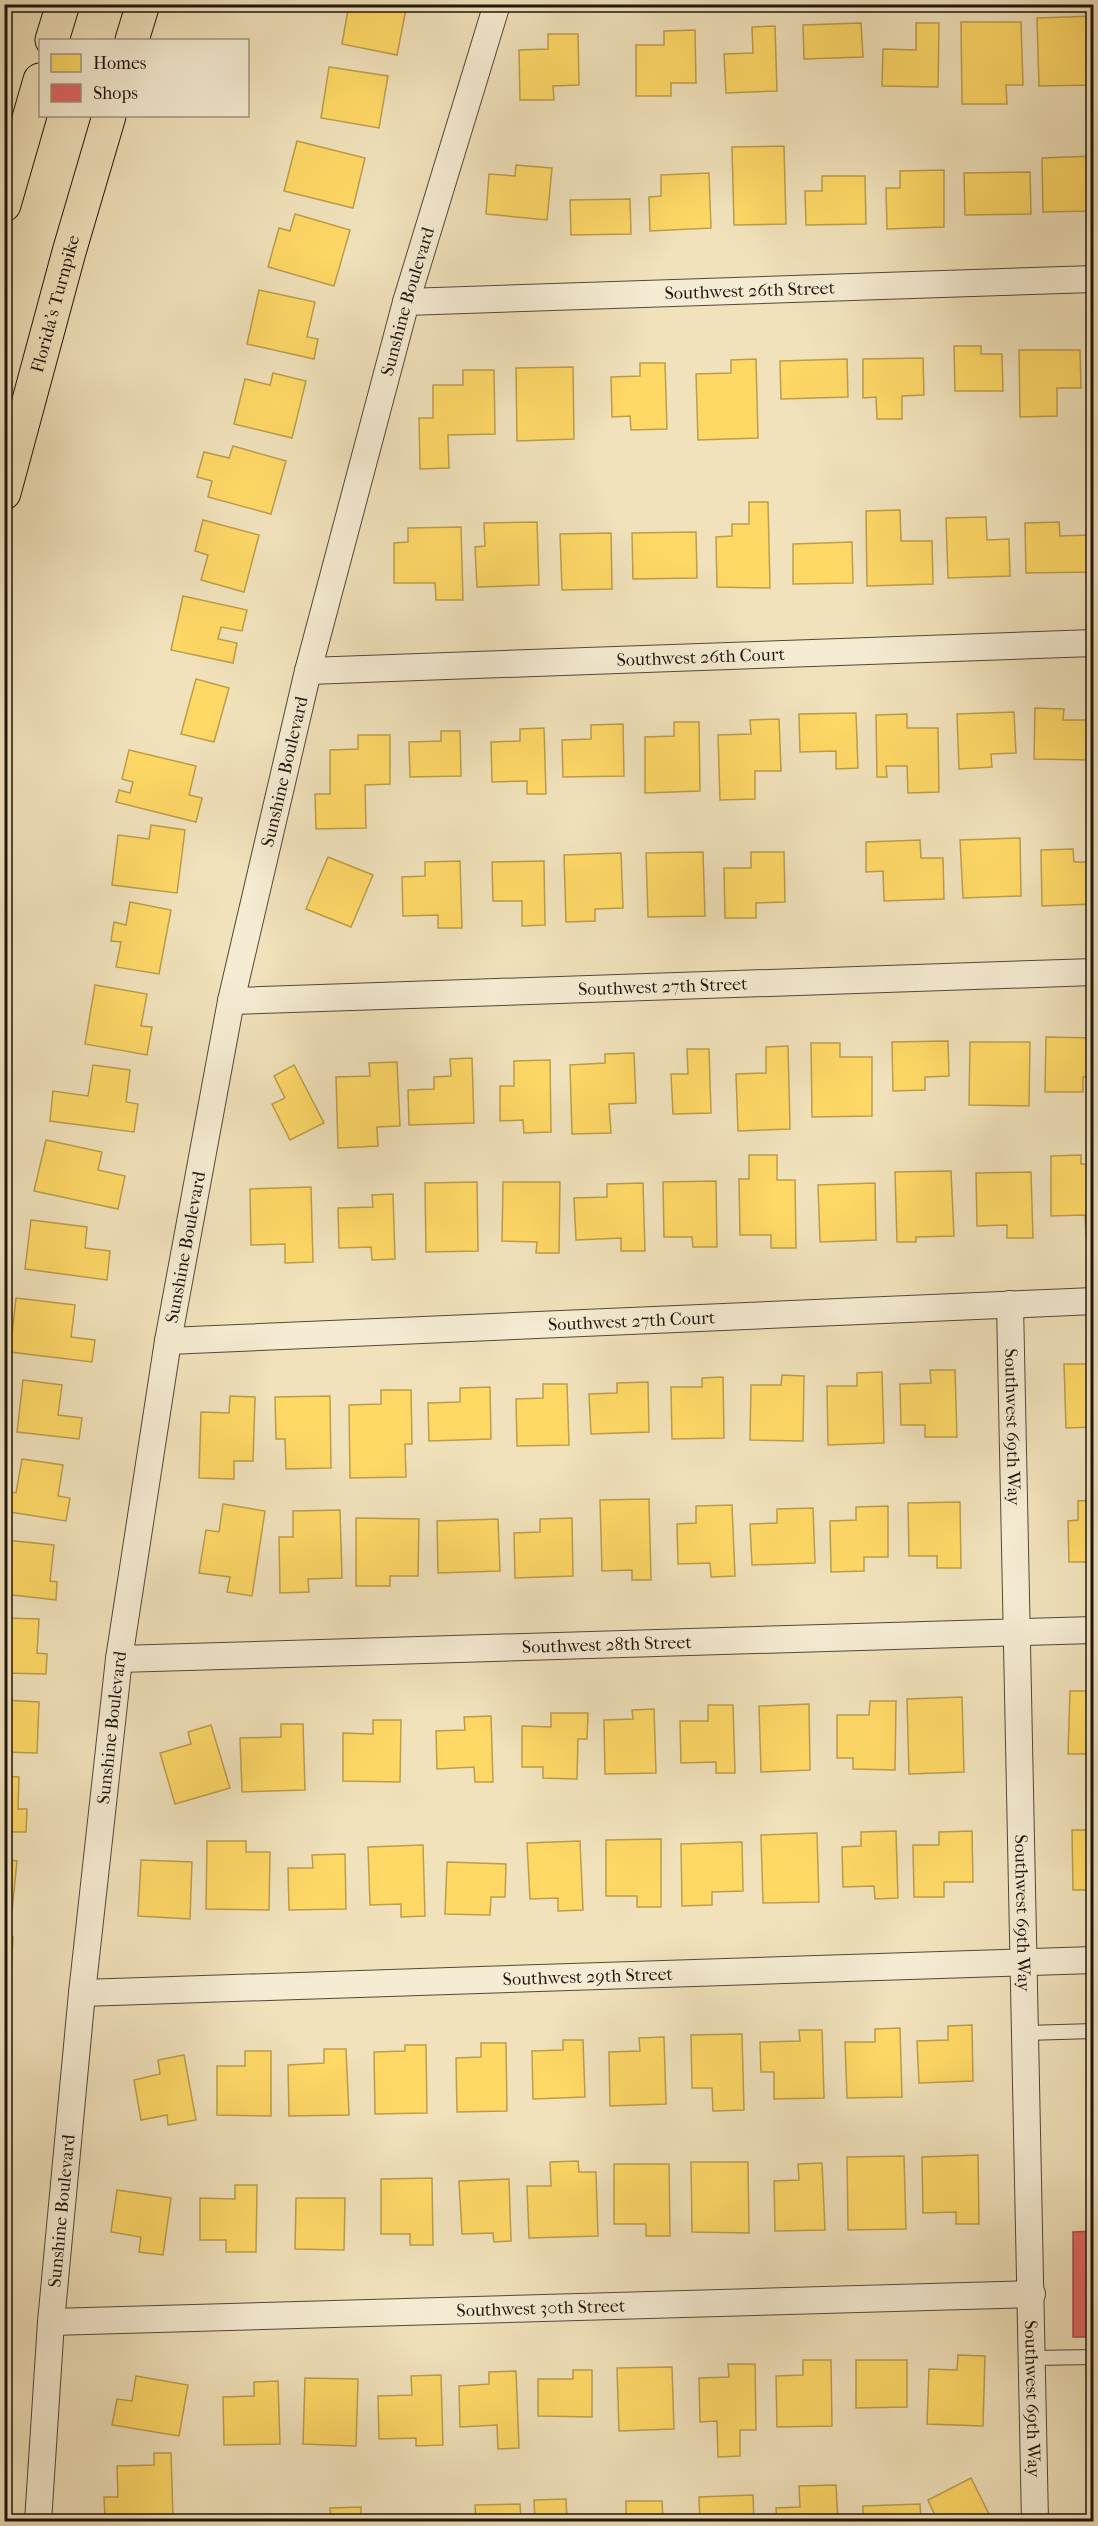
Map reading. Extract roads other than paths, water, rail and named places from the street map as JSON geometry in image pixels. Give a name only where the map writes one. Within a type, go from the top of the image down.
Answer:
[{"type":"highway","points":[[52,39],[63,4]]},
{"type":"highway","points":[[132,39],[142,4]]},
{"type":"highway","points":[[4,205],[39,83]]},
{"type":"highway","name":"Florida's Turnpike","points":[[4,493],[63,273],[109,117]]},
{"type":"street","name":"Sunshine Boulevard","points":[[39,2522],[51,2322],[82,1993],[119,1659],[168,1341],[231,1001],[308,671],[406,302],[497,4]]},
{"type":"street","name":"Southwest 26th Street","points":[[406,302],[1094,279]]},
{"type":"street","name":"Southwest 26th Court","points":[[308,671],[1094,644]]},
{"type":"street","name":"Southwest 27th Street","points":[[231,1001],[1094,972]]},
{"type":"street","name":"Southwest 27th Court","points":[[168,1341],[1094,1301]]},
{"type":"street","name":"Southwest 69th Way","points":[[1010,1304],[1035,2522]]},
{"type":"street","name":"Southwest 28th Street","points":[[119,1659],[1094,1630]]},
{"type":"street","name":"Southwest 29th Street","points":[[82,1993],[1094,1960]]},
{"type":"street","name":"Southwest 30th Street","points":[[51,2322],[1032,2294]]},
{"type":"lane","points":[[1026,2033],[1094,2031]]},
{"type":"lane","points":[[1033,2358],[1094,2357]]}]
